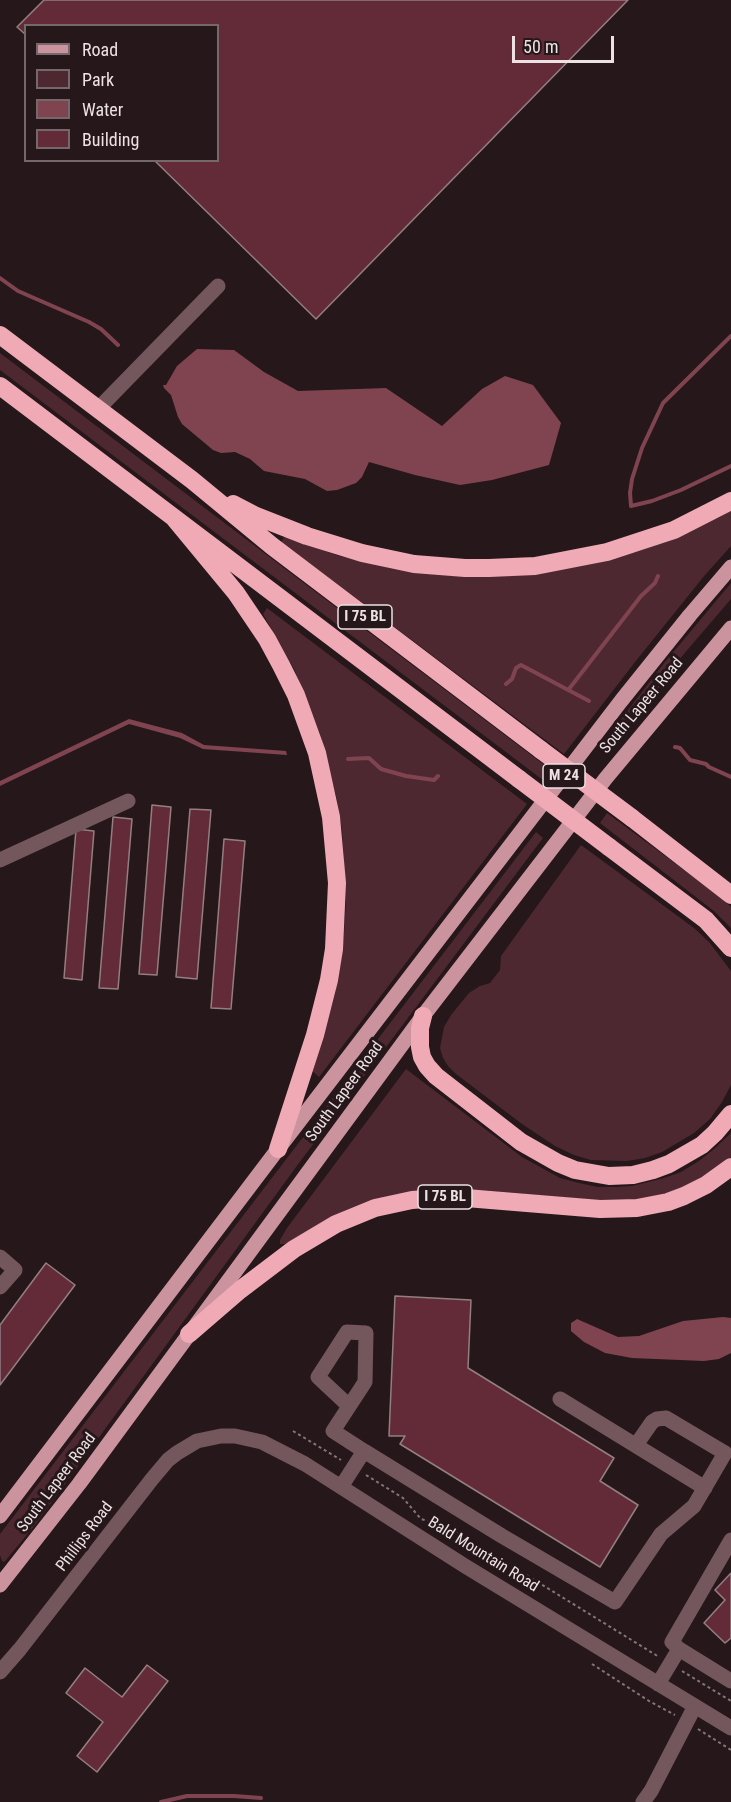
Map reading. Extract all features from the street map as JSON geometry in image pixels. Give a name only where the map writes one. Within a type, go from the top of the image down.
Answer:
[{"type":"highway","name":"I 75 BL","points":[[0,335],[192,480],[272,546],[731,895]]},
{"type":"highway","points":[[0,386],[706,921],[731,948]]},
{"type":"highway","points":[[192,480],[256,516],[336,546],[414,564],[465,568],[536,566],[608,552],[674,530],[731,501]]},
{"type":"highway","points":[[174,519],[236,593],[267,639],[281,665],[296,695],[317,753],[331,817],[337,883],[334,949],[329,980],[315,1035],[278,1149]]},
{"type":"highway","points":[[423,1016],[420,1037],[422,1057],[436,1076],[520,1143],[575,1170],[609,1176],[653,1170],[669,1164],[702,1145],[731,1114]]},
{"type":"highway","name":"I 75 BL","points":[[189,1334],[240,1290],[294,1249],[336,1224],[375,1208],[412,1200],[454,1197],[600,1209],[637,1208],[668,1202],[684,1196],[706,1185],[731,1167]]},
{"type":"main road","name":"South Lapeer Road","points":[[0,1516],[652,662],[731,567]]},
{"type":"main road","name":"South Lapeer Road","points":[[0,1585],[73,1492],[423,1016],[606,778],[731,628]]},
{"type":"street","points":[[98,409],[218,286]]},
{"type":"street","points":[[0,860],[128,801]]},
{"type":"street","points":[[0,1257],[15,1270],[0,1287]]},
{"type":"street","points":[[349,1406],[318,1377],[347,1332],[366,1333],[365,1382],[333,1431],[502,1536],[615,1602],[661,1534],[694,1506],[725,1453],[666,1418],[657,1419],[648,1426],[636,1445]]},
{"type":"street","points":[[560,1399],[705,1488]]},
{"type":"street","name":"Bald Mountain Road","points":[[208,1437],[235,1436],[262,1442],[290,1455],[465,1566],[731,1728]]},
{"type":"street","name":"Phillips Road","points":[[3,1662],[160,1469],[186,1446],[208,1437]]},
{"type":"street","points":[[342,1487],[364,1451]]},
{"type":"street","points":[[731,1540],[672,1642],[679,1649],[731,1681]]},
{"type":"street","points":[[658,1684],[679,1649]]},
{"type":"street","points":[[643,1802],[695,1706]]},
{"type":"path","points":[[293,1431],[403,1498],[421,1519],[447,1526],[731,1701]]},
{"type":"path","points":[[592,1664],[731,1750]]},
{"type":"green space","points":[[0,353],[551,770],[543,780],[0,370]]},
{"type":"green space","points":[[731,511],[731,546],[639,657],[564,754],[281,542],[285,536],[336,555],[363,562],[546,572],[596,563],[669,541]]},
{"type":"green space","points":[[731,583],[731,599],[683,655],[608,755],[599,748],[665,662]]},
{"type":"green space","points":[[267,608],[527,804],[319,1077],[311,1070],[335,994],[344,933],[346,901],[342,830],[337,800],[320,734],[294,669],[263,614]]},
{"type":"green space","points":[[607,813],[731,907],[731,928],[714,911],[600,823]]},
{"type":"green space","points":[[536,832],[543,838],[299,1163],[35,1525],[6,1560],[2,1561],[0,1534]]},
{"type":"green space","points":[[581,845],[694,928],[709,942],[731,971],[731,1085],[710,1119],[694,1133],[662,1152],[645,1158],[627,1161],[591,1160],[555,1146],[456,1074],[443,1058],[440,1048],[444,1027],[451,1015],[469,993],[490,983],[500,970],[501,956]]},
{"type":"green space","points":[[406,1069],[522,1157],[560,1178],[598,1187],[615,1187],[632,1186],[664,1178],[681,1172],[699,1161],[731,1133],[731,1157],[712,1172],[674,1192],[654,1198],[617,1202],[481,1190],[324,1222],[285,1244],[280,1244],[287,1228]]},
{"type":"water","points":[[197,349],[234,350],[264,372],[298,391],[386,388],[442,426],[482,389],[505,376],[533,385],[561,423],[549,465],[492,480],[460,485],[369,462],[362,477],[356,483],[327,491],[305,479],[264,471],[250,459],[235,452],[221,453],[213,450],[182,424],[171,395],[163,385],[166,385],[177,366]]},
{"type":"water","points":[[129,719],[182,733],[204,745],[286,751],[287,755],[203,749],[180,738],[129,724],[0,786],[0,781]]},
{"type":"water","points":[[731,1318],[731,1353],[719,1359],[704,1361],[632,1358],[605,1353],[584,1342],[571,1331],[571,1323],[577,1319],[618,1337],[639,1336],[683,1321]]},
{"type":"building","points":[[44,0],[628,0],[316,319],[156,162],[219,162],[219,24],[24,24],[24,33],[17,27]]},
{"type":"building","points":[[152,805],[171,807],[157,975],[139,974]]},
{"type":"building","points":[[190,809],[211,810],[197,979],[176,977]]},
{"type":"building","points":[[113,817],[132,819],[118,989],[99,988]]},
{"type":"building","points":[[76,829],[94,831],[82,980],[64,978]]},
{"type":"building","points":[[224,839],[245,841],[231,1009],[211,1008]]},
{"type":"building","points":[[46,1263],[75,1285],[0,1385],[0,1325]]},
{"type":"building","points":[[395,1296],[471,1300],[468,1368],[614,1458],[600,1481],[638,1505],[600,1567],[400,1444],[405,1436],[389,1436]]},
{"type":"building","points":[[731,1573],[731,1638],[725,1643],[704,1623],[725,1600],[715,1590]]},
{"type":"building","points":[[147,1665],[168,1681],[97,1772],[77,1756],[103,1722],[66,1693],[85,1668],[122,1697]]},
{"type":"waterway","points":[[0,278],[18,291],[89,322],[101,329],[118,345]]},
{"type":"waterway","points":[[731,336],[663,403],[642,448],[632,479],[631,506],[681,490],[731,466]]},
{"type":"waterway","points":[[569,689],[641,596],[655,583],[658,576]]},
{"type":"waterway","points":[[506,684],[512,679],[516,668],[521,665],[589,701]]},
{"type":"waterway","points":[[675,747],[680,748],[690,760],[706,764],[731,777]]},
{"type":"waterway","points":[[348,759],[369,758],[381,769],[406,776],[434,780],[438,776]]},
{"type":"waterway","points":[[161,1802],[187,1796],[261,1798]]}]
